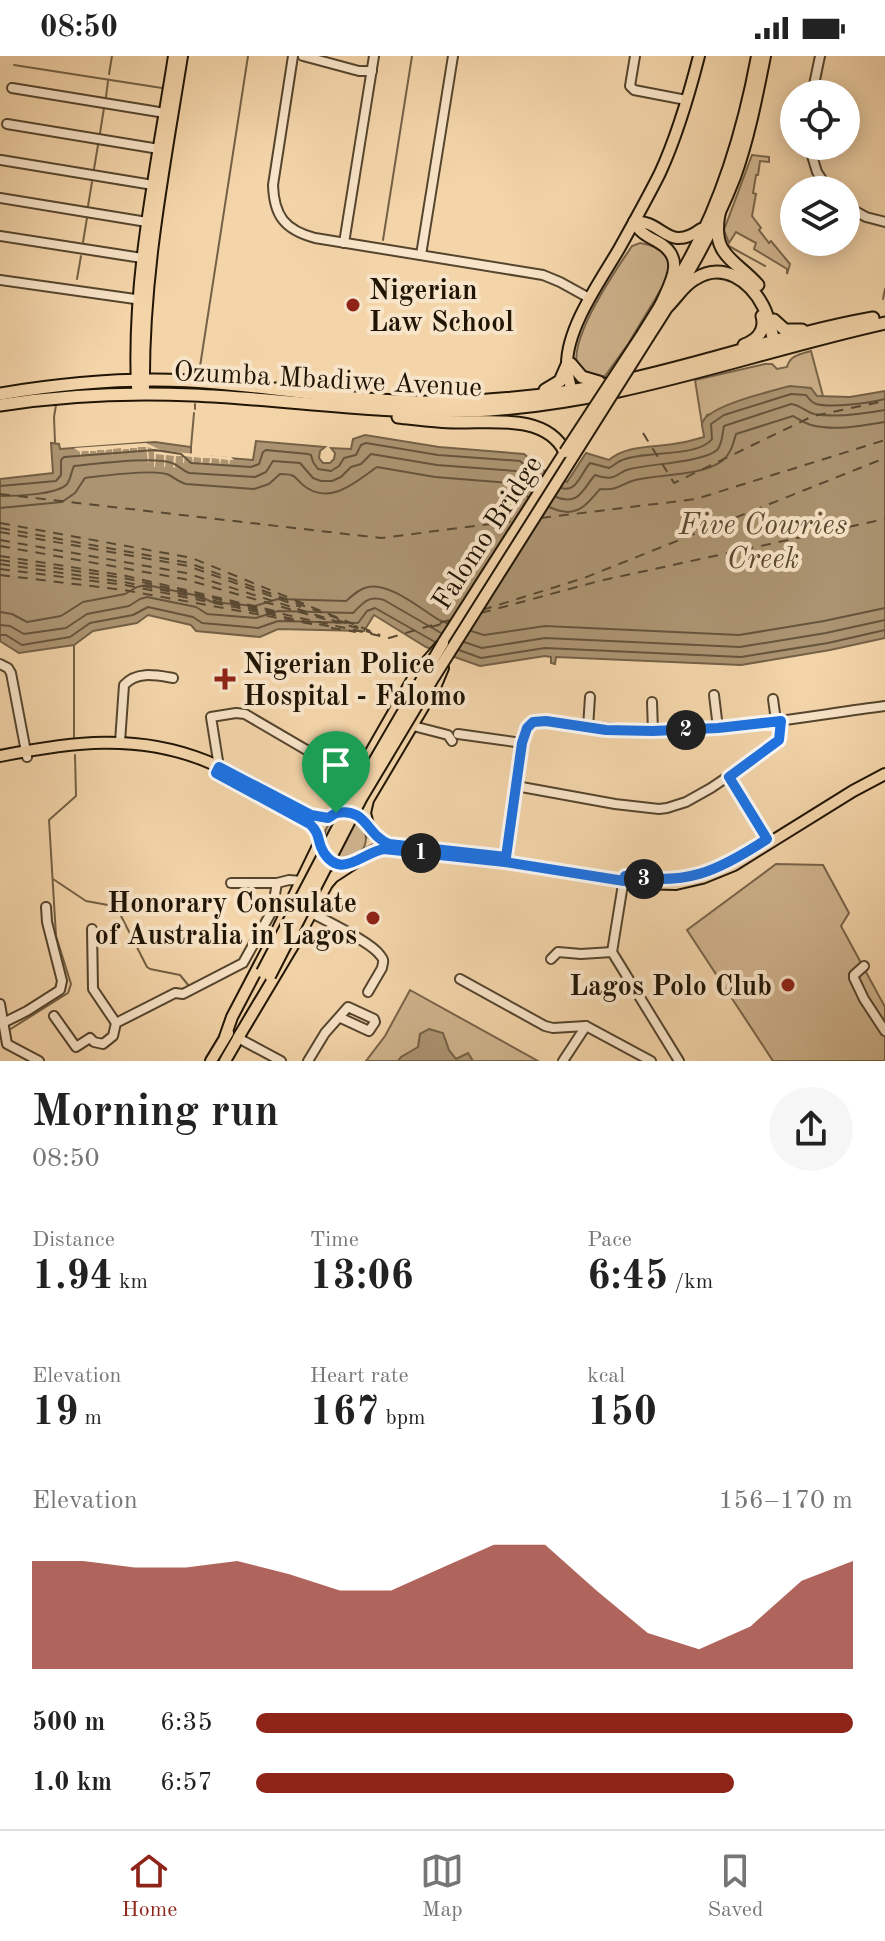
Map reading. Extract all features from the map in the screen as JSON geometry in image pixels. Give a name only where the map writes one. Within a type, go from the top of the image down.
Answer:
[{"type":"highway","points":[[719,214],[717,229],[720,246],[765,296],[774,320],[777,346]]},
{"type":"highway","points":[[664,307],[697,278],[712,272],[728,274],[741,279],[759,300],[777,346]]},
{"type":"highway","points":[[726,354],[753,341],[761,333],[764,322],[759,300]]},
{"type":"highway","name":"Ozumba Mbadiwe Avenue","points":[[0,405],[81,395],[140,394],[412,411],[462,411],[631,390],[853,322],[885,316]]},
{"type":"highway","points":[[774,320],[782,329],[792,331],[853,322]]},
{"type":"highway","name":"Ozumba Mbadiwe Avenue","points":[[0,394],[140,380],[216,383],[423,401],[575,395],[726,354],[885,323]]},
{"type":"highway","points":[[525,396],[557,384],[569,363],[587,380],[612,383]]},
{"type":"highway","points":[[350,407],[427,421],[526,424],[552,437],[565,452]]},
{"type":"main road","points":[[140,394],[142,258],[174,56]]},
{"type":"main road","points":[[142,300],[182,56]]},
{"type":"main road","points":[[575,395],[569,363],[571,342],[589,298],[634,222],[670,148],[699,56]]},
{"type":"main road","points":[[664,307],[723,185],[737,142],[757,56]]},
{"type":"main road","points":[[211,1061],[266,974],[447,646],[698,257],[733,181],[747,137],[765,56]]},
{"type":"main road","points":[[634,222],[644,221],[669,237],[678,238],[692,236],[705,226]]},
{"type":"main road","points":[[634,222],[640,232],[671,252],[675,262],[664,307]]},
{"type":"main road","points":[[617,252],[635,238],[649,237]]},
{"type":"main road","name":"Falomo Bridge","points":[[447,646],[565,452],[646,334]]},
{"type":"main road","points":[[225,1037],[232,1017],[302,881],[320,829],[350,790],[415,675],[447,646]]},
{"type":"main road","points":[[26,754],[80,748],[124,749],[186,760],[218,770],[310,824],[327,857],[348,864],[360,859],[369,848],[370,829],[365,813],[368,800],[435,687],[447,646]]},
{"type":"main road","points":[[0,759],[80,743],[120,742],[176,751],[311,815],[332,816],[343,812],[357,815],[389,844],[663,884],[702,878],[734,865],[885,771]]},
{"type":"main road","points":[[225,1061],[333,877],[375,850],[384,849],[505,860]]},
{"type":"main road","points":[[238,1038],[266,974]]},
{"type":"street","points":[[293,56],[273,185],[276,210],[284,223],[300,233],[344,243],[543,275],[589,298]]},
{"type":"street","points":[[303,56],[359,71],[372,71]]},
{"type":"street","points":[[344,243],[374,56]]},
{"type":"street","points":[[421,255],[453,56]]},
{"type":"street","points":[[635,56],[630,86],[634,90],[686,100]]},
{"type":"street","points":[[815,80],[820,56]]},
{"type":"street","points":[[12,88],[165,113]]},
{"type":"street","points":[[7,124],[159,149]]},
{"type":"street","points":[[1,160],[153,185]]},
{"type":"street","points":[[0,198],[147,222]]},
{"type":"street","points":[[860,214],[885,222]]},
{"type":"street","points":[[0,236],[142,258]]},
{"type":"street","points":[[0,280],[142,300]]},
{"type":"street","points":[[0,664],[11,673],[26,754]]},
{"type":"street","points":[[120,742],[126,682],[142,675],[173,678]]},
{"type":"street","points":[[714,695],[718,728]]},
{"type":"street","points":[[588,727],[590,697]]},
{"type":"street","points":[[516,786],[659,809],[676,807],[729,777],[779,740],[773,699]]},
{"type":"street","points":[[652,702],[653,731]]},
{"type":"street","points":[[505,860],[522,743],[530,723],[538,720],[653,731],[718,728],[885,706]]},
{"type":"street","points":[[218,770],[211,717],[241,713],[351,776]]},
{"type":"street","points":[[417,727],[455,737],[522,743]]},
{"type":"street","points":[[332,816],[364,756]]},
{"type":"street","points":[[365,813],[389,774]]},
{"type":"street","points":[[729,777],[769,841]]},
{"type":"street","points":[[624,878],[612,952],[679,1061]]},
{"type":"street","points":[[231,883],[302,881]]},
{"type":"street","points":[[116,1023],[243,963],[272,911],[277,883]]},
{"type":"street","points":[[3,1023],[60,990],[62,981],[46,907]]},
{"type":"street","points":[[312,913],[373,948],[381,956],[384,963],[368,992]]},
{"type":"street","points":[[54,1016],[76,1047],[90,1038],[103,1044],[113,1036],[116,1023],[93,989],[92,929]]},
{"type":"street","points":[[551,959],[558,952],[612,952]]},
{"type":"street","points":[[864,966],[854,978],[885,1031]]},
{"type":"street","points":[[460,979],[549,1027],[586,1026],[651,1061]]},
{"type":"street","points":[[0,1004],[4,1046],[39,1061]]},
{"type":"street","points":[[308,1061],[325,1033],[341,1018]]},
{"type":"street","points":[[563,1061],[586,1026]]},
{"type":"street","points":[[238,1038],[281,1061]]},
{"type":"shaded area","points":[[752,155],[769,157],[769,162],[760,161],[752,216],[769,243],[771,241],[780,256],[790,264],[787,274],[787,269],[754,249],[756,243],[736,232],[729,243],[724,230]]},
{"type":"shaded area","points":[[640,243],[663,253],[669,276],[605,376],[585,374],[577,363],[578,344],[587,322],[624,257],[632,246]]},
{"type":"shaded area","points":[[811,351],[823,396],[707,415],[702,424],[695,380],[765,364],[772,364],[777,369],[787,367],[793,357]]},
{"type":"shaded area","points":[[345,817],[360,823],[366,838],[360,853],[345,859],[330,853],[324,838],[330,823]]},
{"type":"shaded area","name":"Lagos Polo Club","points":[[776,864],[823,865],[849,913],[841,926],[885,1007],[885,1061],[773,1061],[687,930]]},
{"type":"shaded area","points":[[410,990],[538,1061],[366,1061],[385,1036]]},
{"type":"water","name":"Five Cowries Creek","points":[[790,386],[811,388],[817,396],[850,397],[885,391],[885,638],[741,665],[556,657],[555,664],[551,663],[551,657],[545,656],[480,666],[426,647],[374,615],[364,631],[278,629],[260,637],[196,631],[191,625],[148,615],[137,623],[93,631],[74,645],[19,653],[0,641],[0,479],[53,473],[51,443],[59,444],[60,449],[155,442],[191,447],[191,455],[253,460],[256,441],[325,447],[320,451],[319,458],[323,463],[330,463],[335,453],[331,448],[351,449],[353,439],[365,435],[439,447],[524,454],[546,472],[567,482],[586,453],[609,460],[624,451],[704,437],[702,424],[715,411]]},
{"type":"water","points":[[429,1029],[443,1033],[456,1059],[468,1053],[473,1061],[398,1061],[418,1047],[420,1034]]},
{"type":"pier","points":[[146,443],[163,451],[231,457],[234,460],[230,460],[229,467],[228,460],[221,459],[220,466],[219,459],[212,458],[209,465],[210,458],[203,458],[201,465],[201,458],[194,457],[193,464],[192,457],[185,456],[183,463],[183,456],[176,456],[175,468],[174,456],[166,455],[164,467],[164,455],[156,454],[154,467],[154,452],[160,452],[148,447],[148,463],[146,447],[138,447],[138,455],[137,448],[130,448],[130,455],[129,449],[123,449],[122,455],[121,448],[113,449],[113,457],[112,449],[106,450],[105,454],[104,450],[97,450],[97,455],[96,451],[90,451],[90,455],[88,451],[82,451],[80,458],[80,452],[74,448]]},
{"type":"waterway","points":[[109,74],[112,56]]},
{"type":"waterway","points":[[199,373],[248,56]]},
{"type":"waterway","points":[[383,240],[412,56]]},
{"type":"waterway","points":[[14,65],[162,88]]},
{"type":"waterway","points":[[106,97],[108,81]]},
{"type":"waterway","points":[[100,133],[104,108]]},
{"type":"waterway","points":[[94,169],[98,145]]},
{"type":"waterway","points":[[88,206],[92,182]]},
{"type":"waterway","points":[[83,242],[87,218]]},
{"type":"waterway","points":[[727,245],[765,266]]},
{"type":"waterway","points":[[77,279],[81,256]]},
{"type":"waterway","points":[[883,299],[885,289]]},
{"type":"waterway","points":[[195,404],[195,409]]},
{"type":"waterway","points":[[55,443],[56,405]]},
{"type":"waterway","points":[[191,447],[194,413]]},
{"type":"waterway","points":[[74,645],[74,737]]},
{"type":"waterway","points":[[9,1030],[68,993],[71,984],[56,936],[49,820],[76,796],[75,755]]},
{"type":"waterway","points":[[53,879],[86,901],[118,910],[147,967],[180,975],[189,986]]},
{"type":"ferry route","points":[[643,433],[674,483],[813,416],[885,401]]},
{"type":"ferry route","points":[[541,518],[696,499],[885,440]]},
{"type":"ferry route","points":[[482,610],[584,578],[885,458]]},
{"type":"ferry route","points":[[0,494],[381,538],[514,521]]},
{"type":"ferry route","points":[[481,613],[599,581],[885,519]]},
{"type":"ferry route","points":[[0,523],[192,558],[380,635]]},
{"type":"ferry route","points":[[0,528],[189,563],[339,619]]},
{"type":"ferry route","points":[[0,532],[188,566],[301,607]]},
{"type":"ferry route","points":[[0,540],[186,573],[372,633]]},
{"type":"ferry route","points":[[0,546],[184,579],[338,623]]},
{"type":"ferry route","points":[[0,556],[122,575],[275,611]]},
{"type":"ferry route","points":[[0,560],[124,578],[389,638],[453,619]]},
{"type":"ferry route","points":[[0,564],[124,582],[277,614]]},
{"type":"ferry route","points":[[0,569],[125,585],[333,627]]},
{"type":"ferry route","points":[[0,575],[124,590],[317,625]]},
{"type":"ferry route","points":[[337,620],[358,627]]},
{"type":"ferry route","points":[[431,627],[452,621]]},
{"type":"ferry route","points":[[331,628],[356,632]]},
{"type":"place","name":"Nigerian Law School","points":[[353,305]]},
{"type":"place","name":"Nigerian Police Hospital - Falomo","points":[[225,679]]},
{"type":"place","name":"Honorary Consulate of Australia in Lagos","points":[[373,918]]},
{"type":"place","name":"Lagos Polo Club","points":[[788,985]]},
{"type":"route","points":[[336,813],[328,818],[311,815],[219,767],[216,773],[310,824],[319,835],[322,851],[340,864],[356,862],[375,850],[384,849],[505,862],[506,857],[522,743],[530,723],[538,720],[606,730],[653,731],[781,721],[779,740],[729,777],[767,839],[724,866],[684,878],[625,876],[624,881],[505,862],[506,857],[389,844],[371,832],[357,815],[351,812],[336,813]]}]
